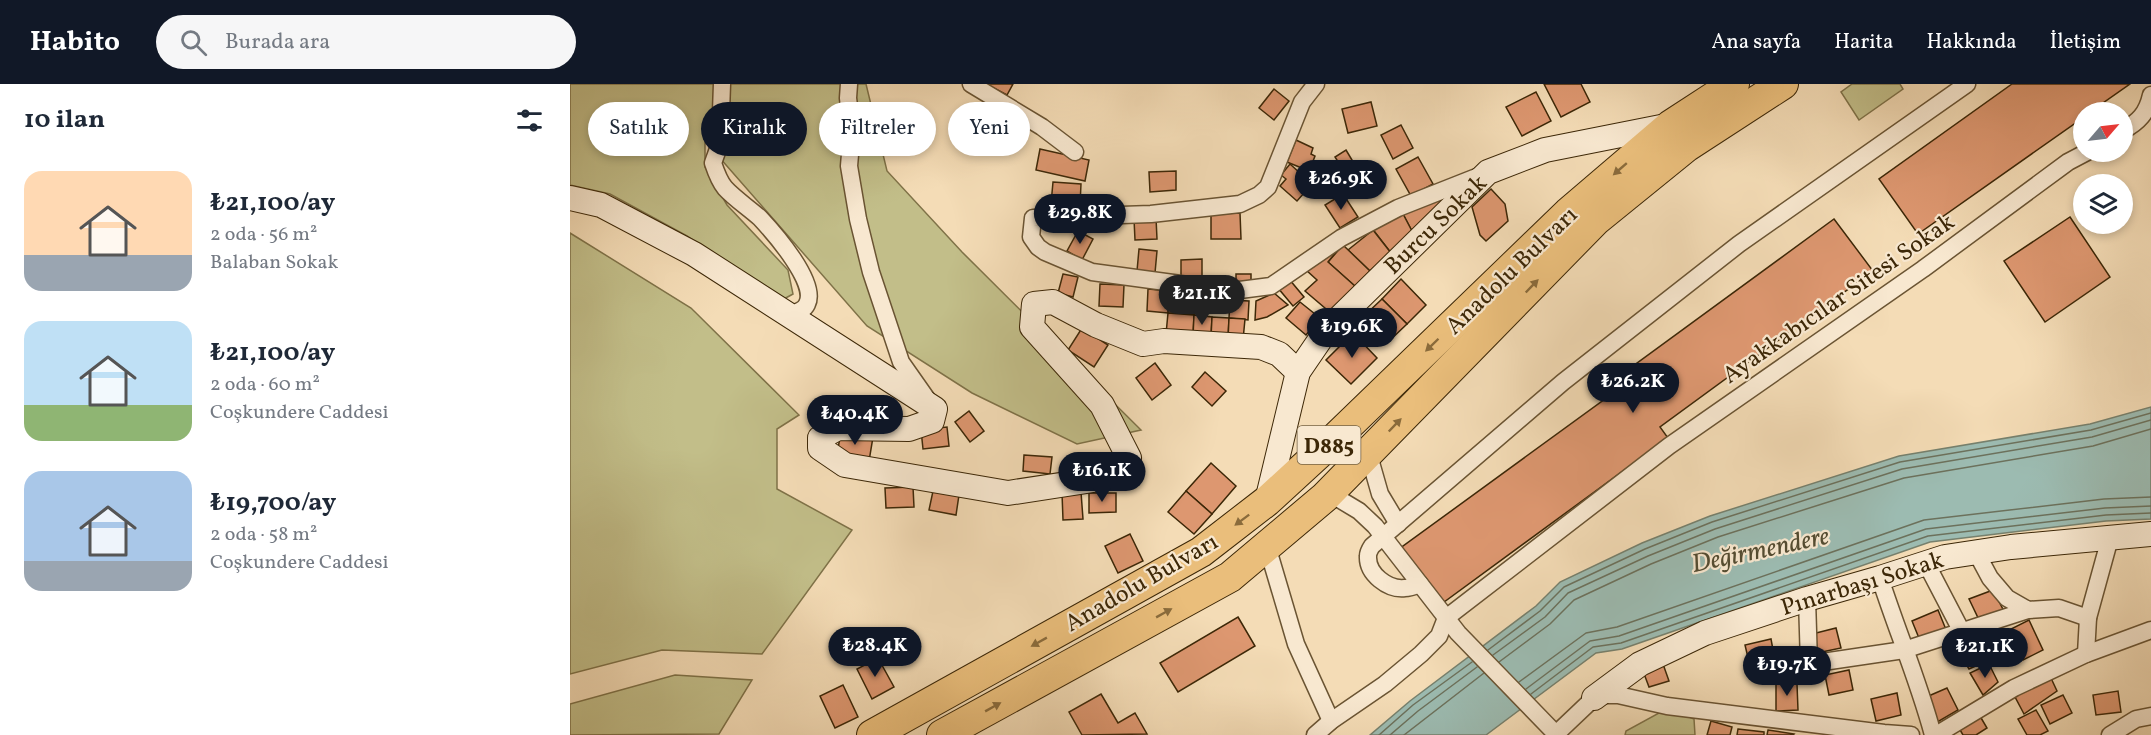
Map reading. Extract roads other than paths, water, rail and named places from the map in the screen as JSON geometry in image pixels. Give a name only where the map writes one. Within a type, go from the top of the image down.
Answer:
[{"type":"highway","name":"Anadolu Bulvarı","points":[[872,735],[1201,552],[1267,501],[1328,445],[1568,213],[1671,125],[1734,84]]},
{"type":"highway","name":"Anadolu Bulvarı","points":[[942,735],[1230,578],[1329,493],[1596,220],[1686,147],[1783,84]]},
{"type":"street","points":[[722,84],[723,135],[713,163],[725,188],[760,219],[791,255],[802,275],[808,293],[808,304],[788,316]]},
{"type":"street","points":[[849,84],[848,98],[852,131],[849,166],[858,219],[871,272],[901,362],[935,409],[932,421],[909,429],[838,428],[820,438],[820,448],[844,465],[1008,493],[1119,476],[1129,458],[1102,405],[1032,327],[1034,304],[1053,302],[1096,325],[1143,344],[1164,341],[1261,347],[1279,354],[1298,372]]},
{"type":"street","points":[[971,84],[1042,127],[1075,152]]},
{"type":"street","points":[[1316,84],[1302,102],[1268,187],[1259,195],[1240,204],[1162,213],[1033,219],[1031,237],[1045,252],[1092,272],[1232,291],[1271,286],[1341,238],[1398,208],[1488,172]]},
{"type":"street","points":[[1420,584],[1404,588],[1393,587],[1381,581],[1372,570],[1368,556],[1372,546],[1563,382],[1739,244],[1967,84]]},
{"type":"street","points":[[2133,125],[2138,122],[2149,107],[2151,94]]},
{"type":"street","name":"Burcu Sokak","points":[[1267,501],[1298,372],[1326,331],[1488,172],[1545,150],[1671,125]]},
{"type":"street","name":"Ayakkabıcılar Sitesi Sokak","points":[[1315,735],[1331,721],[1385,684],[1420,654],[1439,636],[1446,618],[1669,446],[1923,269],[2073,159]]},
{"type":"street","points":[[570,198],[601,206],[694,254],[935,409]]},
{"type":"street","points":[[1368,452],[1380,494],[1398,524]]},
{"type":"street","points":[[1329,493],[1359,512],[1375,526],[1458,633],[1553,731],[1594,698],[1618,695],[1667,706],[1884,734],[1911,735]]},
{"type":"street","name":"Pınarbaşı Sokak","points":[[1594,698],[1640,664],[1705,633],[1807,598],[1945,557],[2151,534]]},
{"type":"street","points":[[2086,654],[2088,618],[2110,538]]},
{"type":"street","points":[[1267,546],[1296,644],[1331,721]]},
{"type":"street","points":[[1976,552],[1990,578],[2007,598],[2028,610]]},
{"type":"street","points":[[1926,563],[1962,632]]},
{"type":"street","points":[[1880,578],[1935,735],[2014,688],[2086,654],[2151,630]]},
{"type":"street","points":[[1807,598],[1809,664],[1904,650],[2028,610],[2059,608],[2088,618]]},
{"type":"street","points":[[2110,735],[2136,719],[2151,716]]},
{"type":"water","name":"Değirmendere","points":[[2151,407],[2151,519],[2106,521],[1930,542],[1622,649],[1596,653],[1486,735],[1370,735],[1410,701],[1536,606],[1560,582],[1642,543],[1710,516],[1899,456],[2090,424]]}]
